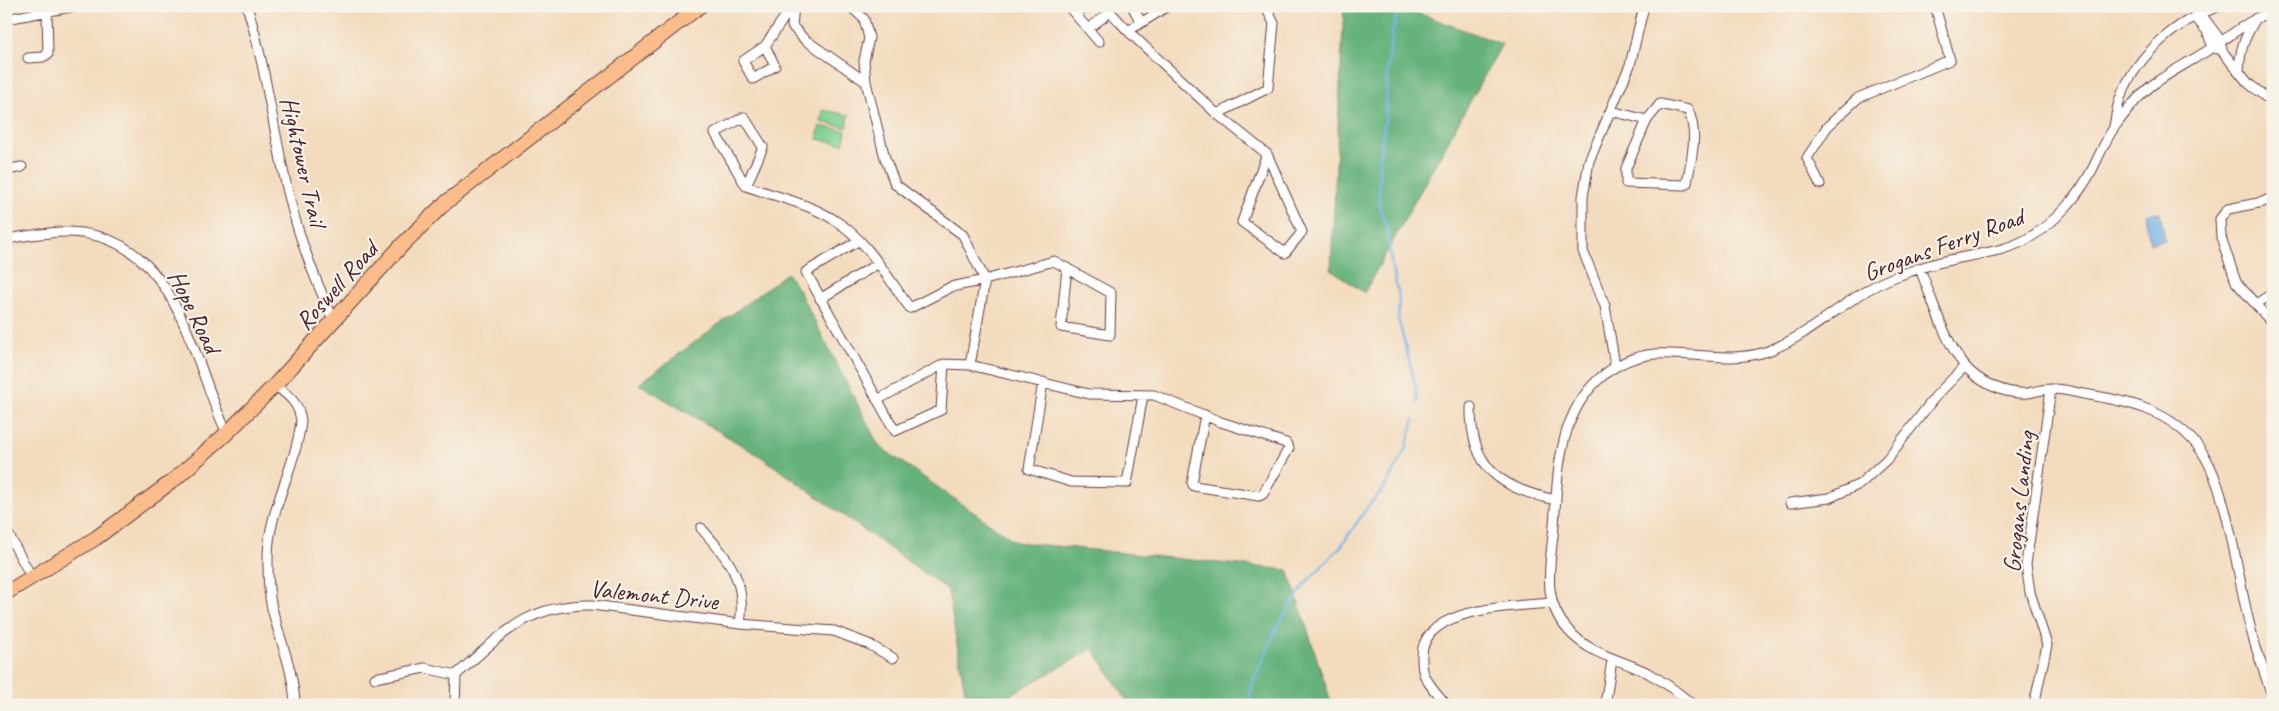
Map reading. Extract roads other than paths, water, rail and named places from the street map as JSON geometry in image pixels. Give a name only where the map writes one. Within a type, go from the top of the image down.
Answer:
[{"type":"main road","name":"Roswell Road","points":[[6,593],[96,538],[148,500],[227,433],[275,385],[403,244],[444,204],[700,6]]},
{"type":"street","points":[[6,19],[76,6]]},
{"type":"street","name":"Hightower Trail","points":[[247,6],[263,66],[279,154],[294,217],[322,296],[334,321]]},
{"type":"street","points":[[765,46],[793,6]]},
{"type":"street","points":[[793,6],[792,26],[804,39],[866,82]]},
{"type":"street","points":[[850,6],[864,19],[870,38],[864,61],[866,82],[885,158],[895,184],[963,235],[985,280],[970,366]]},
{"type":"street","points":[[1068,6],[1099,42]]},
{"type":"street","points":[[1076,14],[1087,6]]},
{"type":"street","points":[[1132,6],[1141,22]]},
{"type":"street","points":[[1128,31],[1168,6]]},
{"type":"street","points":[[1217,114],[1268,88],[1274,23],[1265,6]]},
{"type":"street","points":[[1614,365],[1604,306],[1583,251],[1585,177],[1594,146],[1630,65],[1644,6]]},
{"type":"street","points":[[1820,184],[1807,158],[1827,127],[1858,98],[1950,60],[1935,6]]},
{"type":"street","name":"Grogans Ferry Road","points":[[2114,127],[2120,98],[2135,70],[2170,32],[2198,15],[2221,6]]},
{"type":"street","points":[[1088,28],[1107,9],[1217,114],[1267,154],[1302,232],[1285,254],[1242,222],[1267,154]]},
{"type":"street","points":[[28,58],[43,58],[48,54],[47,11]]},
{"type":"street","name":"Grogans Ferry Road","points":[[1550,603],[1556,500],[1564,440],[1571,416],[1590,387],[1614,365],[1654,354],[1735,357],[1763,352],[1807,332],[1875,286],[1920,269],[2007,247],[2039,232],[2057,216],[2078,191],[2091,172],[2114,127],[2155,82],[2213,48],[2257,17],[2273,11]]},
{"type":"street","points":[[2198,15],[2221,41],[2222,51]]},
{"type":"street","points":[[2198,15],[2207,31],[2213,48],[2222,51],[2248,84],[2273,103]]},
{"type":"street","points":[[2239,72],[2240,50],[2245,36],[2257,17]]},
{"type":"street","points":[[1660,104],[1688,110],[1692,118],[1694,138],[1692,158],[1685,185],[1626,183],[1626,168],[1647,120],[1660,104]]},
{"type":"street","points":[[1611,111],[1647,120]]},
{"type":"street","points":[[746,186],[763,147],[744,117],[715,133],[746,186],[819,211],[840,224],[858,241],[910,308],[913,309],[951,287],[985,280],[1054,261],[1067,268],[1111,293],[1110,335],[1061,327],[1067,268]]},
{"type":"street","points":[[6,170],[22,168]]},
{"type":"street","points":[[2273,197],[2263,202],[2228,209],[2220,219],[2221,237],[2236,282],[2273,324]]},
{"type":"street","name":"Hope Road","points":[[6,239],[44,233],[71,232],[89,234],[123,247],[144,261],[160,279],[174,303],[227,433]]},
{"type":"street","points":[[858,241],[806,272],[895,431],[940,410],[944,364]]},
{"type":"street","points":[[820,299],[877,264]]},
{"type":"street","points":[[1920,269],[1951,346],[1965,366],[1990,385],[2007,391],[2026,393],[2051,389],[2107,398],[2150,410],[2172,422],[2188,434],[2210,465],[2219,491],[2250,627],[2273,698]]},
{"type":"street","points":[[2256,304],[2273,293]]},
{"type":"street","points":[[877,400],[944,364],[970,366],[1089,394],[1154,395],[1286,443],[1289,448],[1263,494],[1259,496],[1194,486],[1192,483],[1205,415]]},
{"type":"street","points":[[1790,503],[1829,498],[1847,492],[1860,484],[1887,459],[1935,397],[1965,366]]},
{"type":"street","points":[[1043,382],[1028,469],[1071,482],[1128,483],[1143,396]]},
{"type":"street","points":[[275,385],[295,402],[300,410],[301,421],[272,526],[268,553],[268,583],[272,610],[290,669],[295,705]]},
{"type":"street","name":"Grogans Landing","points":[[2034,705],[2047,645],[2030,592],[2026,564],[2051,389]]},
{"type":"street","points":[[1471,407],[1470,424],[1474,442],[1491,472],[1504,483],[1518,491],[1556,500]]},
{"type":"street","points":[[700,528],[726,557],[736,574],[742,599],[740,624]]},
{"type":"street","points":[[6,530],[32,578]]},
{"type":"street","points":[[1446,705],[1424,675],[1422,651],[1426,638],[1438,627],[1472,611],[1550,603],[1566,629],[1583,644],[1612,660],[1648,674],[1674,689],[1693,705]]},
{"type":"street","name":"Valemont Drive","points":[[456,676],[508,629],[531,616],[556,607],[592,605],[740,624],[834,631],[868,644],[893,658]]},
{"type":"street","points":[[1605,705],[1612,660]]},
{"type":"street","points":[[375,678],[425,668],[456,676],[455,705]]},
{"type":"water","points":[[2160,212],[2165,240],[2150,243],[2145,214]]},
{"type":"waterway","points":[[1399,6],[1392,35],[1387,78],[1385,119],[1379,162],[1379,205],[1387,229],[1392,268],[1399,296],[1398,318],[1414,379],[1418,403]]},
{"type":"waterway","points":[[1248,705],[1252,685],[1277,627],[1305,584],[1341,546],[1369,505],[1383,490],[1406,448],[1414,419]]}]
